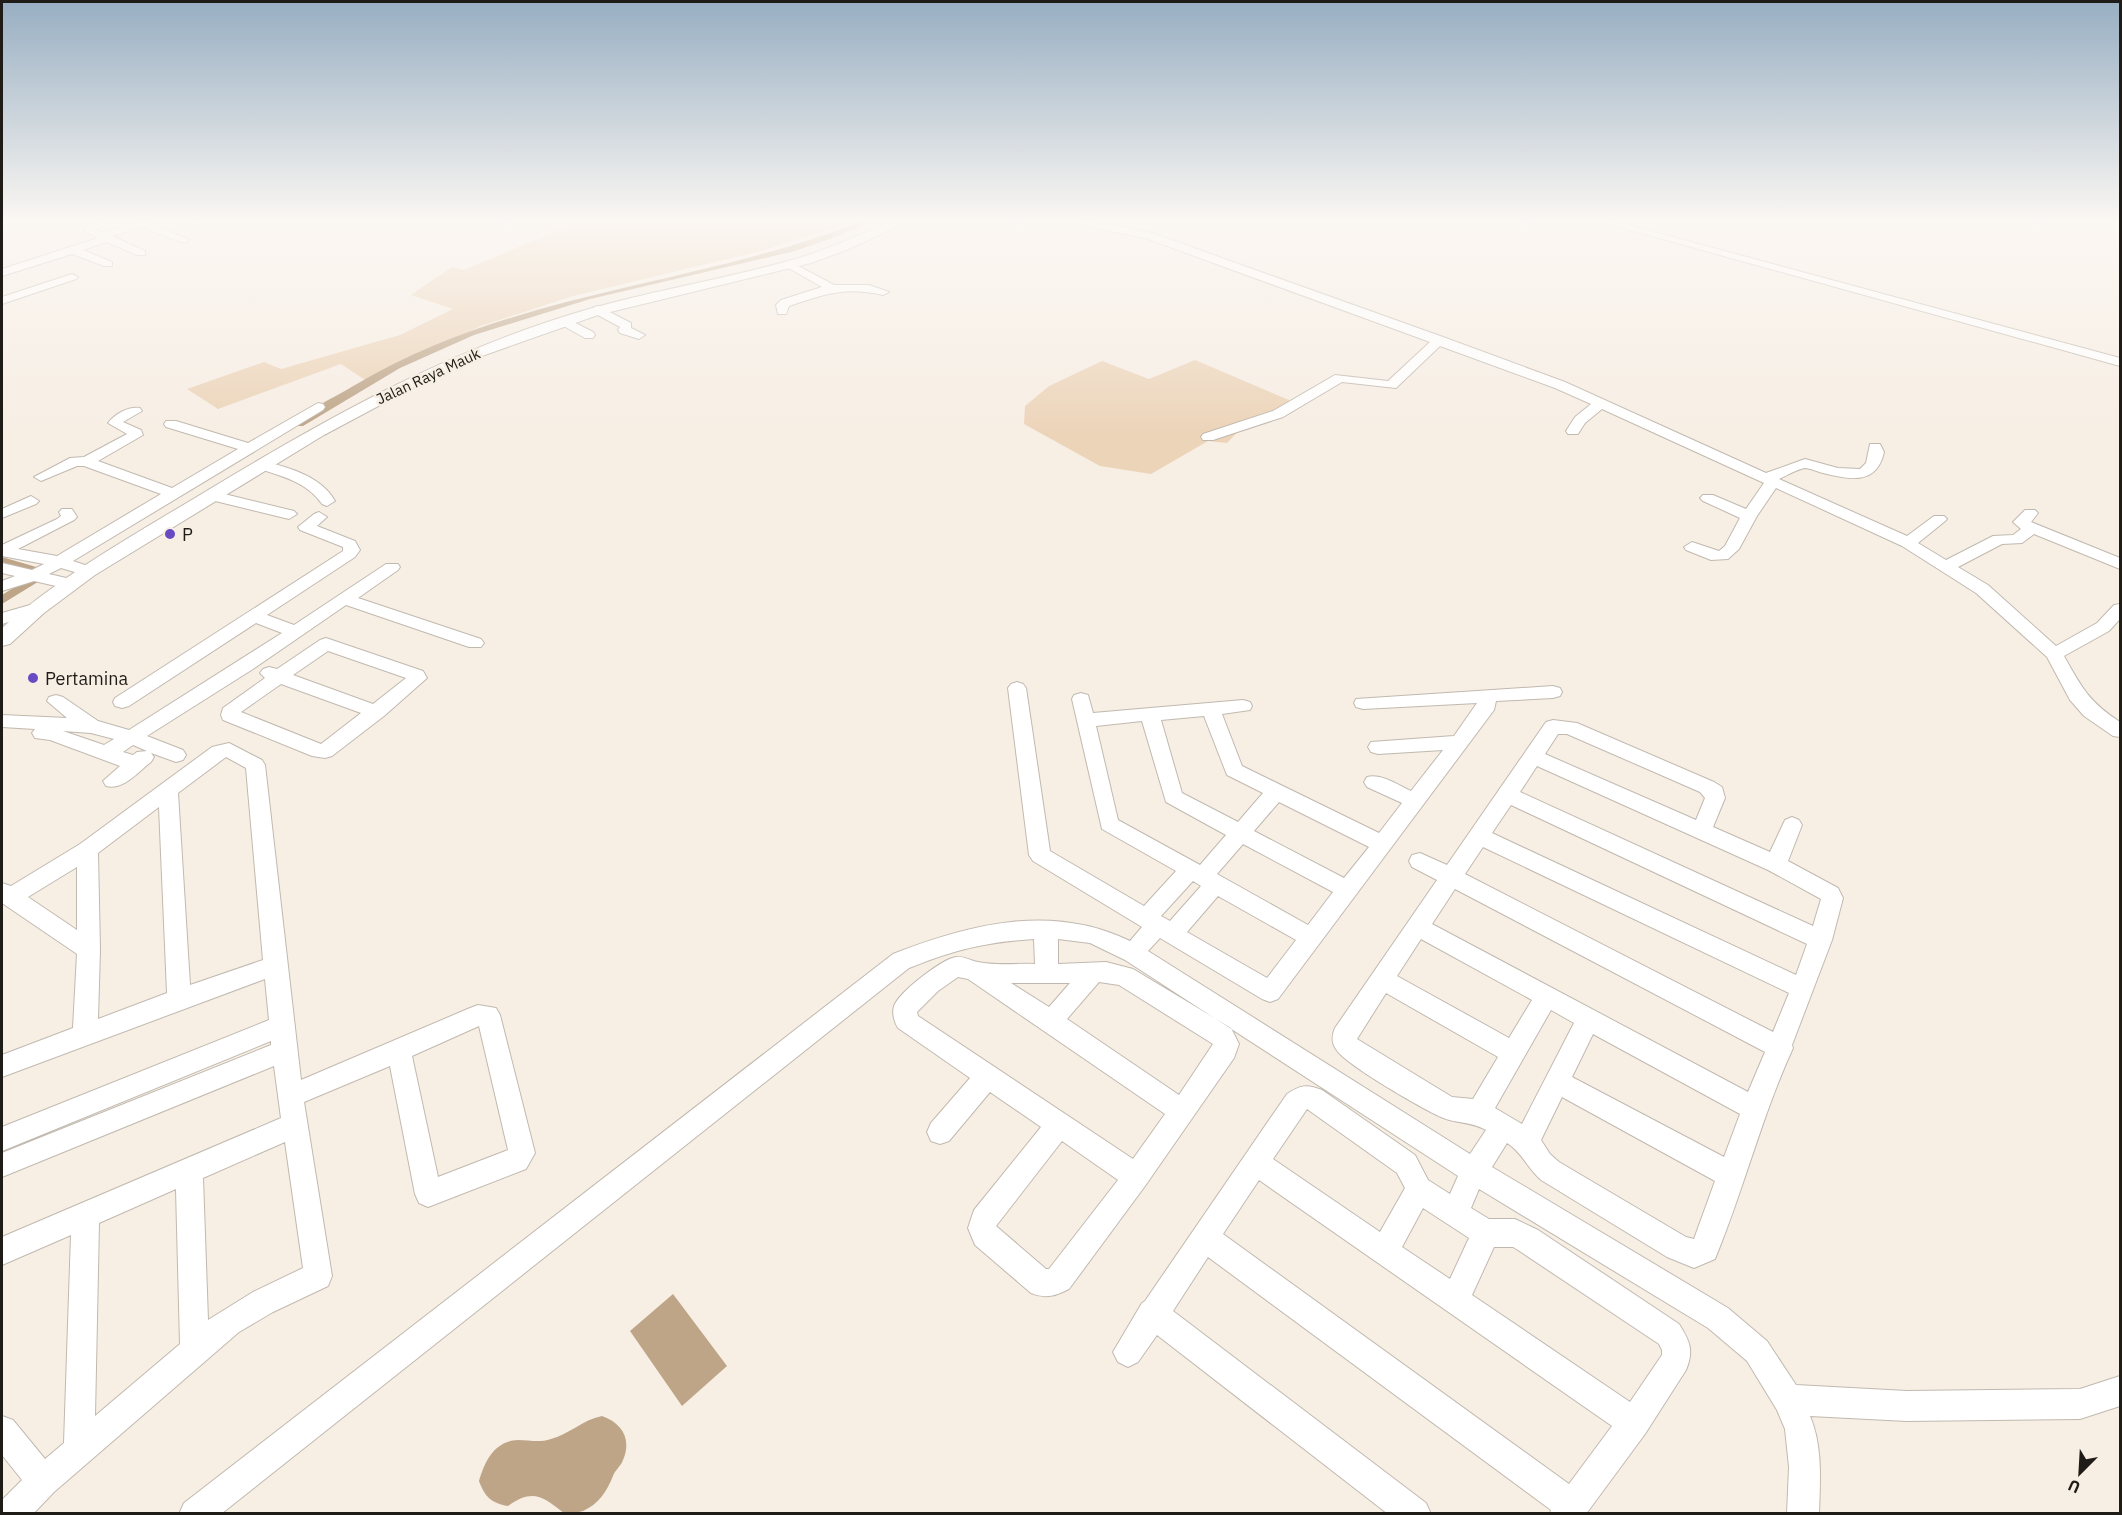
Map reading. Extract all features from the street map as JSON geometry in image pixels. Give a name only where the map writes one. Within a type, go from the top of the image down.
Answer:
[{"type":"main road","name":"Jalan Raya Mauk","points":[[2,639],[64,583],[344,417],[423,376],[476,353],[564,321],[598,310],[678,291]]},
{"type":"street","points":[[3,298],[17,291]]},
{"type":"street","points":[[3,298],[27,291]]},
{"type":"street","points":[[782,311],[783,304],[823,291]]},
{"type":"street","points":[[879,291],[883,292]]},
{"type":"street","points":[[1302,291],[1560,385],[1908,543],[1982,589],[2054,654],[2076,696],[2091,712],[2121,731]]},
{"type":"street","points":[[1859,291],[2121,362]]},
{"type":"street","points":[[598,310],[627,326],[624,330],[639,335]]},
{"type":"street","points":[[564,321],[589,335]]},
{"type":"street","points":[[1208,436],[1278,414],[1340,378],[1391,385],[1439,340]]},
{"type":"street","points":[[1573,431],[1580,420],[1601,403]]},
{"type":"street","points":[[2,586],[37,575],[318,407]]},
{"type":"street","points":[[86,462],[136,435],[115,423],[118,419],[135,411]]},
{"type":"street","points":[[171,424],[251,448]]},
{"type":"street","points":[[1692,547],[1712,555],[1722,556],[1731,549],[1769,481],[1805,463],[1829,472],[1867,471],[1872,467],[1877,452],[1875,447]]},
{"type":"street","points":[[41,477],[71,462],[86,462],[174,494]]},
{"type":"street","points":[[262,465],[303,479],[326,495],[327,501]]},
{"type":"street","points":[[212,496],[289,514]]},
{"type":"street","points":[[1708,498],[1749,516]]},
{"type":"street","points":[[2,514],[31,501]]},
{"type":"street","points":[[2,551],[62,522],[69,517],[67,512]]},
{"type":"street","points":[[122,702],[352,550],[349,544],[306,527],[319,517]]},
{"type":"street","points":[[1908,543],[1939,519]]},
{"type":"street","points":[[1947,566],[1999,539],[2016,540],[2032,520],[2121,564]]},
{"type":"street","points":[[2,551],[84,571]]},
{"type":"street","points":[[108,752],[247,665],[392,567]]},
{"type":"street","points":[[2,568],[64,583]]},
{"type":"street","points":[[344,599],[475,643]]},
{"type":"street","points":[[2,619],[37,608]]},
{"type":"street","points":[[2054,654],[2103,627],[2121,609]]},
{"type":"street","points":[[254,616],[296,632]]},
{"type":"street","points":[[326,644],[417,675],[418,678],[416,682],[330,749],[319,751],[230,715],[230,712],[279,676],[326,644]]},
{"type":"street","points":[[247,665],[377,712]]},
{"type":"street","points":[[1017,688],[1040,855],[1270,992],[1487,706],[1486,695]]},
{"type":"street","points":[[1363,703],[1553,692]]},
{"type":"street","points":[[1081,699],[1109,824],[1312,938]]},
{"type":"street","points":[[56,701],[91,726],[167,751],[136,764],[112,781]]},
{"type":"street","points":[[1086,720],[1227,708],[1234,770],[1382,844]]},
{"type":"street","points":[[1150,715],[1173,797],[1348,890]]},
{"type":"street","points":[[2,721],[57,729],[136,764]]},
{"type":"street","points":[[2,732],[91,726]]},
{"type":"street","points":[[1534,757],[1701,831],[1776,864],[1830,894],[1832,898],[1821,940],[1781,1048],[1755,1109],[1706,1249],[1694,1254],[1677,1247],[1550,1171],[1540,1163],[1527,1141],[1479,1112],[1448,1108],[1352,1051],[1345,1043],[1344,1035],[1553,727],[1561,726],[1707,787],[1714,792],[1715,798],[1701,831]]},
{"type":"street","points":[[1378,747],[1460,742]]},
{"type":"street","points":[[9,1514],[43,1481],[229,1322],[318,1276],[284,1052],[255,765],[225,750],[168,789],[87,850],[6,894],[89,950]]},
{"type":"street","points":[[1374,782],[1415,801]]},
{"type":"street","points":[[168,789],[179,999]]},
{"type":"street","points":[[1133,953],[1277,791]]},
{"type":"street","points":[[1508,795],[1821,940]]},
{"type":"street","points":[[1776,864],[1792,825]]},
{"type":"street","points":[[1480,836],[1803,989]]},
{"type":"street","points":[[85,1036],[89,950],[87,850]]},
{"type":"street","points":[[1420,861],[1781,1048]]},
{"type":"street","points":[[1159,926],[1202,877]]},
{"type":"street","points":[[1418,927],[1755,1109]]},
{"type":"street","points":[[1046,974],[1047,931]]},
{"type":"street","points":[[195,1514],[901,961],[957,940],[1005,933],[1047,931],[1077,931],[1113,942],[1133,953],[1474,1171],[1718,1318],[1757,1351],[1788,1400],[1800,1429],[1805,1467],[1803,1514]]},
{"type":"street","points":[[2,1066],[179,999],[274,966]]},
{"type":"street","points":[[1136,1177],[906,1021],[905,1008],[930,984],[954,967],[965,967],[1051,1021],[1181,1111]]},
{"type":"street","points":[[976,972],[1046,974],[1106,972],[1125,976],[1222,1036],[1227,1044],[1136,1177],[1059,1279],[1051,1283],[1041,1283],[985,1235],[982,1228],[984,1220],[1059,1125]]},
{"type":"street","points":[[1051,1021],[1093,973]]},
{"type":"street","points":[[1382,979],[1513,1053]]},
{"type":"street","points":[[1479,1112],[1546,997]]},
{"type":"street","points":[[290,1096],[399,1051],[478,1015],[488,1015],[521,1156],[517,1160],[428,1194],[399,1051]]},
{"type":"street","points":[[1527,1141],[1588,1019]]},
{"type":"street","points":[[2,1139],[282,1026]]},
{"type":"street","points":[[2,1166],[284,1052]]},
{"type":"street","points":[[940,1132],[988,1075]]},
{"type":"street","points":[[1556,1081],[1731,1175]]},
{"type":"street","points":[[1128,1352],[1152,1313],[1296,1102],[1305,1095],[1313,1098],[1406,1164],[1419,1189],[1455,1214],[1486,1233],[1515,1233],[1528,1240],[1669,1334],[1677,1347],[1676,1360],[1634,1423],[1569,1510],[1205,1238]]},
{"type":"street","points":[[2,1251],[295,1125]]},
{"type":"street","points":[[1455,1214],[1474,1171],[1502,1127]]},
{"type":"street","points":[[1256,1163],[1634,1423]]},
{"type":"street","points":[[189,1171],[195,1351]]},
{"type":"street","points":[[1384,1251],[1419,1189]]},
{"type":"street","points":[[79,1451],[85,1217]]},
{"type":"street","points":[[1455,1300],[1486,1233]]},
{"type":"street","points":[[1152,1313],[1415,1514]]},
{"type":"street","points":[[1788,1400],[1854,1405],[2080,1404],[2121,1391]]},
{"type":"street","points":[[2,1431],[43,1481]]},
{"type":"shaded area","points":[[417,291],[595,291],[481,326],[365,380],[341,364],[218,409],[187,389],[264,362],[281,369],[400,335],[453,309],[411,295]]},
{"type":"shaded area","points":[[1195,360],[1289,400],[1287,415],[1245,424],[1227,443],[1208,441],[1151,474],[1100,466],[1024,424],[1025,406],[1049,386],[1102,361],[1149,379]]},
{"type":"shaded area","points":[[673,1294],[727,1366],[682,1406],[630,1331]]},
{"type":"shaded area","points":[[602,1416],[620,1427],[626,1439],[626,1452],[605,1492],[589,1508],[581,1512],[564,1513],[544,1499],[531,1496],[517,1500],[508,1506],[493,1501],[484,1491],[479,1481],[484,1466],[492,1453],[503,1444],[518,1440],[551,1439]]},
{"type":"waterway","points":[[299,424],[359,387],[432,348],[529,314],[617,291]]},
{"type":"waterway","points":[[2,561],[45,574]]},
{"type":"waterway","points":[[2,600],[45,574]]},
{"type":"place","name":"P","points":[[170,534]]},
{"type":"place","name":"Pertamina","points":[[33,678]]}]
